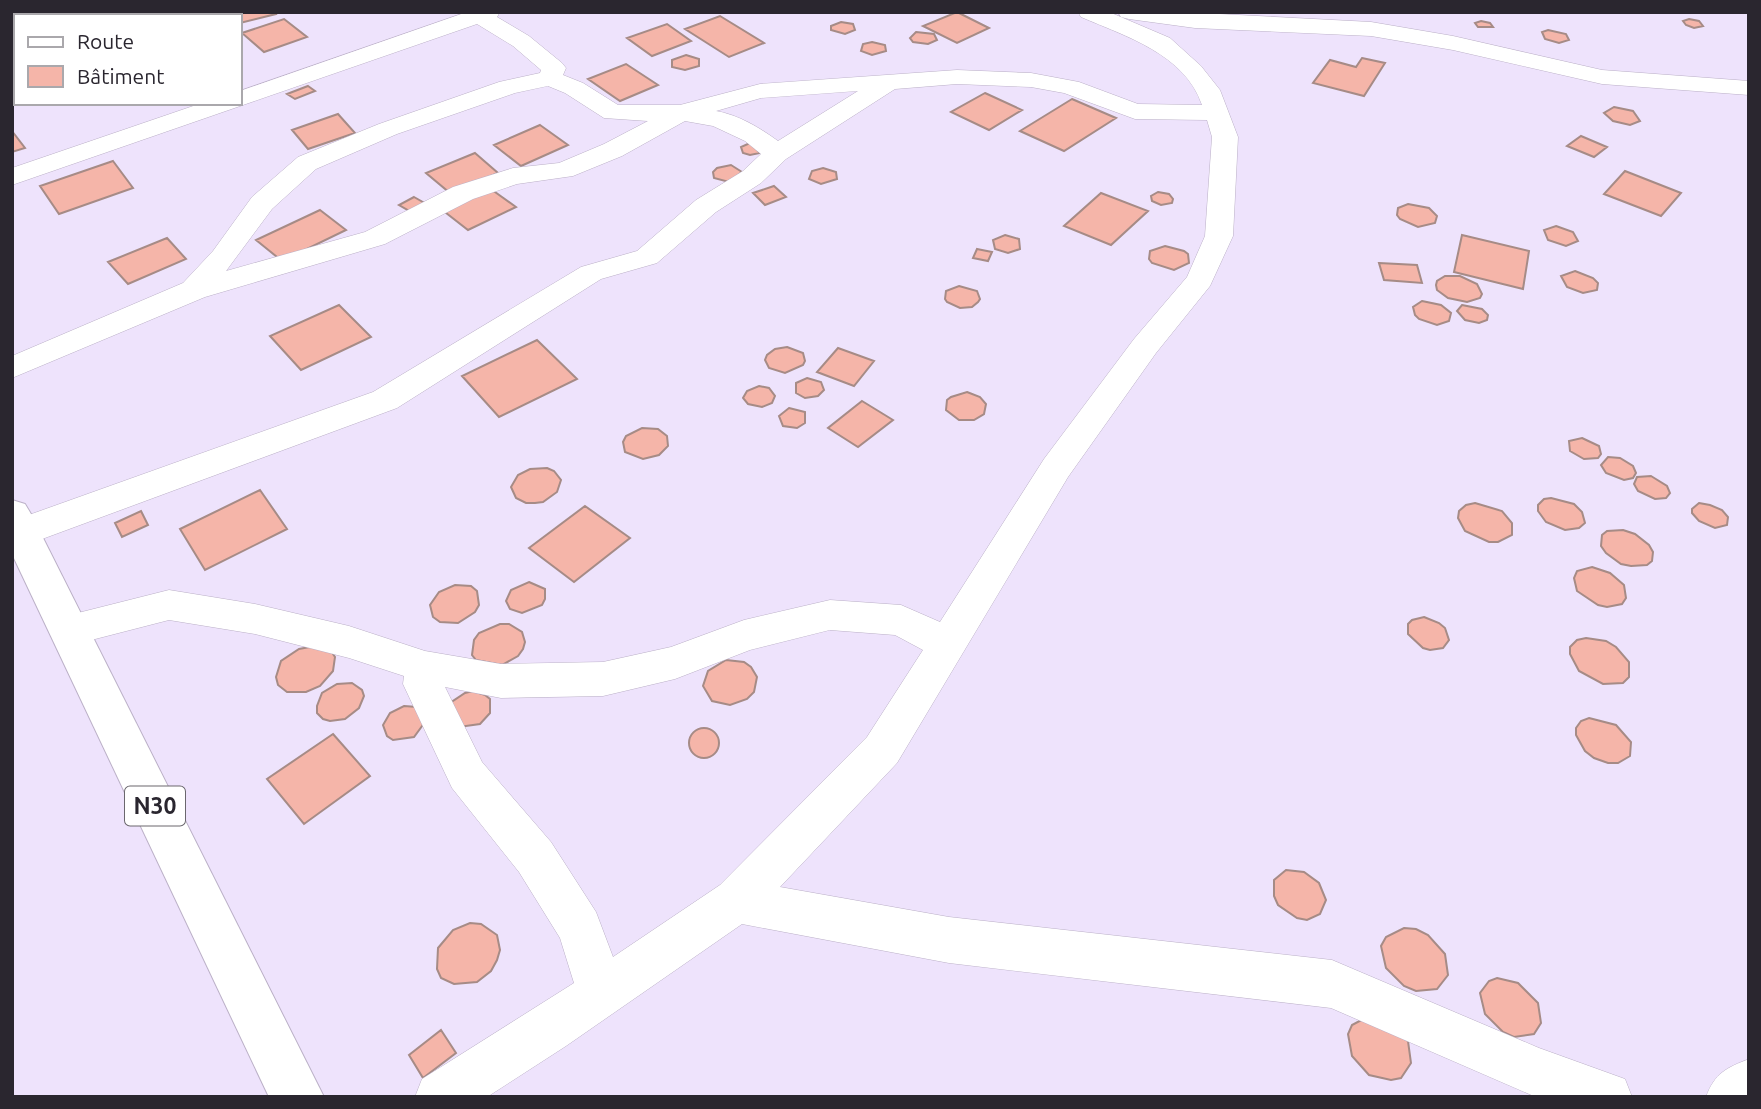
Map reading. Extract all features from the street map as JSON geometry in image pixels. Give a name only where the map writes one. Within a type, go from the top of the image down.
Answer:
[{"type":"main road","name":"N30","points":[[17,523],[297,1097]]},
{"type":"street","points":[[440,1097],[601,994],[736,901],[882,750],[1056,468],[1145,346],[1200,281],[1219,236],[1225,137],[1211,95],[1193,71],[1162,43],[1089,12]]},
{"type":"street","points":[[1129,12],[1195,20],[1371,29],[1453,43],[1602,77],[1749,88]]},
{"type":"street","points":[[242,98],[485,14],[554,68],[550,78]]},
{"type":"street","points":[[12,368],[194,290],[374,238],[463,193],[513,176],[564,170],[613,150],[681,113],[760,91],[957,77],[1031,80],[1070,87],[1135,111],[1217,113]]},
{"type":"street","points":[[194,290],[223,257],[262,202],[307,163],[508,87],[550,78],[574,88],[613,113],[681,113],[720,119],[754,136],[778,153]]},
{"type":"street","points":[[17,523],[385,400],[591,273],[647,257],[706,206],[752,177],[778,153],[816,131],[861,97],[891,81]]},
{"type":"street","points":[[12,177],[221,105]]},
{"type":"street","points":[[68,630],[169,605],[255,619],[335,638],[425,667],[501,681],[603,679],[675,663],[744,636],[830,615],[901,620],[948,645]]},
{"type":"street","points":[[425,667],[423,684],[467,775],[535,857],[580,928],[601,994]]},
{"type":"street","points":[[736,901],[949,940],[1332,984],[1537,1072],[1607,1097]]},
{"type":"street","points":[[1731,1097],[1749,1084]]},
{"type":"building","points":[[222,12],[276,14],[242,22],[242,14]]},
{"type":"building","points":[[957,12],[989,28],[957,43],[923,26]]},
{"type":"building","points":[[720,16],[764,43],[729,57],[685,29]]},
{"type":"building","points":[[284,19],[307,37],[264,52],[242,33]]},
{"type":"building","points":[[1683,21],[1699,21],[1703,26],[1694,28],[1686,25]]},
{"type":"building","points":[[841,22],[853,24],[855,30],[845,34],[831,30],[831,26]]},
{"type":"building","points":[[1475,23],[1490,23],[1493,27],[1478,27]]},
{"type":"building","points":[[667,24],[691,41],[652,56],[627,38]]},
{"type":"building","points":[[1548,30],[1566,34],[1569,40],[1559,43],[1545,39],[1542,32]]},
{"type":"building","points":[[916,32],[934,34],[937,40],[928,44],[913,42],[910,38]]},
{"type":"building","points":[[872,42],[885,45],[886,51],[872,55],[861,51],[863,44]]},
{"type":"building","points":[[686,55],[699,59],[699,66],[685,70],[672,67],[672,60]]},
{"type":"building","points":[[1362,58],[1385,63],[1364,96],[1313,83],[1330,60],[1356,67]]},
{"type":"building","points":[[626,64],[658,85],[620,101],[588,79]]},
{"type":"building","points":[[308,86],[315,91],[295,99],[287,94]]},
{"type":"building","points":[[985,93],[1022,110],[989,130],[951,112]]},
{"type":"building","points":[[1072,99],[1116,118],[1064,151],[1020,131]]},
{"type":"building","points":[[1614,107],[1633,111],[1640,121],[1630,125],[1613,121],[1604,113]]},
{"type":"building","points":[[338,114],[355,133],[308,149],[292,130]]},
{"type":"building","points":[[540,125],[568,145],[521,166],[494,145]]},
{"type":"building","points":[[12,131],[25,148],[12,152]]},
{"type":"building","points":[[1581,136],[1607,147],[1594,157],[1567,146]]},
{"type":"building","points":[[750,143],[760,153],[743,153],[741,147]]},
{"type":"building","points":[[475,153],[498,173],[450,193],[426,173]]},
{"type":"building","points":[[113,161],[133,188],[59,214],[40,186]]},
{"type":"building","points":[[731,165],[742,172],[729,182],[714,178],[713,172],[717,168]]},
{"type":"building","points":[[823,168],[836,172],[837,179],[821,184],[809,179],[812,171]]},
{"type":"building","points":[[1625,171],[1681,193],[1661,216],[1604,194]]},
{"type":"building","points":[[774,186],[786,197],[765,205],[753,193]]},
{"type":"building","points":[[488,187],[516,207],[468,230],[441,209]]},
{"type":"building","points":[[1158,192],[1169,194],[1173,199],[1172,203],[1161,205],[1152,201],[1151,196]]},
{"type":"building","points":[[1101,193],[1148,211],[1111,245],[1064,226]]},
{"type":"building","points":[[414,197],[428,205],[413,213],[399,205]]},
{"type":"building","points":[[1408,204],[1429,208],[1437,216],[1435,223],[1418,227],[1400,219],[1397,215],[1398,208]]},
{"type":"building","points":[[320,210],[346,230],[282,261],[256,240]]},
{"type":"building","points":[[1556,226],[1573,232],[1578,241],[1566,246],[1548,240],[1544,230]]},
{"type":"building","points":[[1005,235],[1019,239],[1020,249],[1008,253],[995,249],[993,240]]},
{"type":"building","points":[[1462,235],[1529,251],[1523,289],[1454,272]]},
{"type":"building","points":[[167,238],[186,259],[128,284],[108,262]]},
{"type":"building","points":[[1165,246],[1184,251],[1188,254],[1189,263],[1174,270],[1152,263],[1149,259],[1150,251]]},
{"type":"building","points":[[977,249],[992,252],[988,261],[973,258]]},
{"type":"building","points":[[1379,263],[1417,265],[1422,283],[1384,280]]},
{"type":"building","points":[[1575,271],[1593,278],[1598,283],[1597,290],[1583,293],[1567,287],[1561,276]]},
{"type":"building","points":[[1445,276],[1460,276],[1477,284],[1482,294],[1480,298],[1467,302],[1448,298],[1437,290],[1436,285],[1437,281]]},
{"type":"building","points":[[959,286],[977,291],[980,299],[978,302],[972,307],[960,308],[947,302],[946,291]]},
{"type":"building","points":[[1422,301],[1441,305],[1451,313],[1449,321],[1437,325],[1419,319],[1413,307]]},
{"type":"building","points":[[339,305],[371,337],[301,370],[270,336]]},
{"type":"building","points":[[1462,305],[1482,309],[1488,315],[1487,320],[1479,323],[1465,320],[1457,311]]},
{"type":"building","points":[[537,340],[577,379],[499,417],[462,376]]},
{"type":"building","points":[[787,347],[803,353],[803,365],[785,373],[769,368],[765,360],[767,355],[775,349]]},
{"type":"building","points":[[838,348],[874,361],[854,386],[817,372]]},
{"type":"building","points":[[807,378],[821,382],[824,390],[818,396],[805,398],[796,393],[796,383]]},
{"type":"building","points":[[759,386],[769,388],[775,396],[772,403],[762,407],[748,404],[743,398],[747,391]]},
{"type":"building","points":[[967,392],[980,397],[986,404],[984,414],[974,420],[959,420],[946,410],[947,400]]},
{"type":"building","points":[[862,401],[893,420],[858,447],[828,428]]},
{"type":"building","points":[[789,408],[805,412],[805,423],[797,428],[783,426],[779,416]]},
{"type":"building","points":[[642,428],[658,429],[667,436],[668,446],[659,455],[643,459],[625,452],[623,442],[626,436]]},
{"type":"building","points":[[1582,438],[1599,446],[1601,454],[1598,458],[1584,459],[1570,451],[1569,441]]},
{"type":"building","points":[[1608,457],[1620,458],[1633,466],[1636,473],[1633,478],[1624,480],[1606,473],[1601,465]]},
{"type":"building","points":[[547,468],[554,471],[561,480],[557,492],[543,502],[526,503],[516,498],[511,487],[518,475],[530,469]]},
{"type":"building","points":[[1651,476],[1667,486],[1670,493],[1666,498],[1655,499],[1638,491],[1634,484],[1637,477]]},
{"type":"building","points":[[260,490],[287,529],[205,570],[180,529]]},
{"type":"building","points":[[1551,498],[1574,504],[1582,512],[1585,523],[1579,528],[1565,530],[1546,522],[1538,511],[1538,505],[1544,499]]},
{"type":"building","points":[[1475,503],[1502,511],[1512,523],[1512,535],[1498,542],[1489,542],[1465,531],[1458,518],[1459,511],[1466,505]]},
{"type":"building","points":[[1699,503],[1722,510],[1728,517],[1727,525],[1715,528],[1699,521],[1692,509]]},
{"type":"building","points":[[585,506],[630,538],[574,582],[529,548]]},
{"type":"building","points":[[141,511],[148,525],[122,537],[115,523]]},
{"type":"building","points":[[1623,530],[1635,534],[1649,545],[1653,552],[1652,561],[1647,565],[1631,566],[1621,564],[1606,553],[1601,546],[1602,535],[1607,531]]},
{"type":"building","points":[[1592,567],[1610,573],[1624,585],[1626,598],[1622,604],[1607,607],[1598,605],[1577,591],[1574,578],[1577,571]]},
{"type":"building","points":[[529,582],[545,589],[542,605],[522,613],[510,609],[506,601],[511,590]]},
{"type":"building","points":[[455,585],[471,586],[477,591],[479,605],[475,612],[458,623],[440,622],[433,617],[430,605],[439,592]]},
{"type":"building","points":[[1424,617],[1445,628],[1449,640],[1443,648],[1423,648],[1408,634],[1408,624]]},
{"type":"building","points":[[500,624],[509,624],[522,632],[525,642],[523,649],[518,656],[502,665],[476,660],[472,655],[474,640],[479,633]]},
{"type":"building","points":[[1586,638],[1606,641],[1616,647],[1629,662],[1629,677],[1623,683],[1603,684],[1579,671],[1570,654],[1570,647],[1577,640]]},
{"type":"building","points":[[315,646],[331,651],[335,657],[333,671],[320,686],[306,692],[287,692],[278,685],[276,677],[281,661],[299,649]]},
{"type":"building","points":[[726,660],[744,662],[757,677],[754,692],[747,699],[730,705],[712,701],[703,686],[708,671]]},
{"type":"building","points":[[352,683],[362,690],[364,696],[359,708],[345,719],[323,719],[317,713],[322,693],[337,684]]},
{"type":"building","points":[[473,691],[490,699],[490,713],[480,724],[459,727],[450,703]]},
{"type":"building","points":[[404,706],[417,707],[425,722],[414,737],[393,740],[387,736],[383,725],[390,713]]},
{"type":"building","points":[[1589,718],[1616,725],[1631,742],[1630,756],[1618,763],[1608,763],[1585,751],[1576,735],[1576,728],[1581,721]]},
{"type":"building","points":[[704,728],[715,732],[719,743],[715,754],[704,758],[693,754],[689,743],[693,732]]},
{"type":"building","points":[[333,734],[370,776],[304,824],[267,779]]},
{"type":"building","points":[[1286,870],[1304,872],[1319,883],[1326,900],[1320,914],[1307,920],[1297,918],[1278,905],[1274,896],[1274,880]]},
{"type":"building","points":[[470,923],[481,924],[497,935],[500,950],[491,971],[477,982],[454,984],[441,978],[437,969],[438,948],[453,930]]},
{"type":"building","points":[[1404,928],[1416,929],[1428,935],[1445,954],[1448,975],[1437,989],[1416,991],[1404,986],[1386,968],[1381,946],[1386,937]]},
{"type":"building","points":[[1497,978],[1518,983],[1538,1003],[1541,1023],[1534,1034],[1514,1037],[1503,1032],[1485,1014],[1480,993],[1489,981]]},
{"type":"building","points":[[1367,1017],[1408,1041],[1411,1063],[1401,1078],[1391,1080],[1369,1075],[1352,1056],[1348,1034],[1352,1025]]},
{"type":"building","points":[[441,1030],[456,1053],[423,1078],[409,1055]]}]
